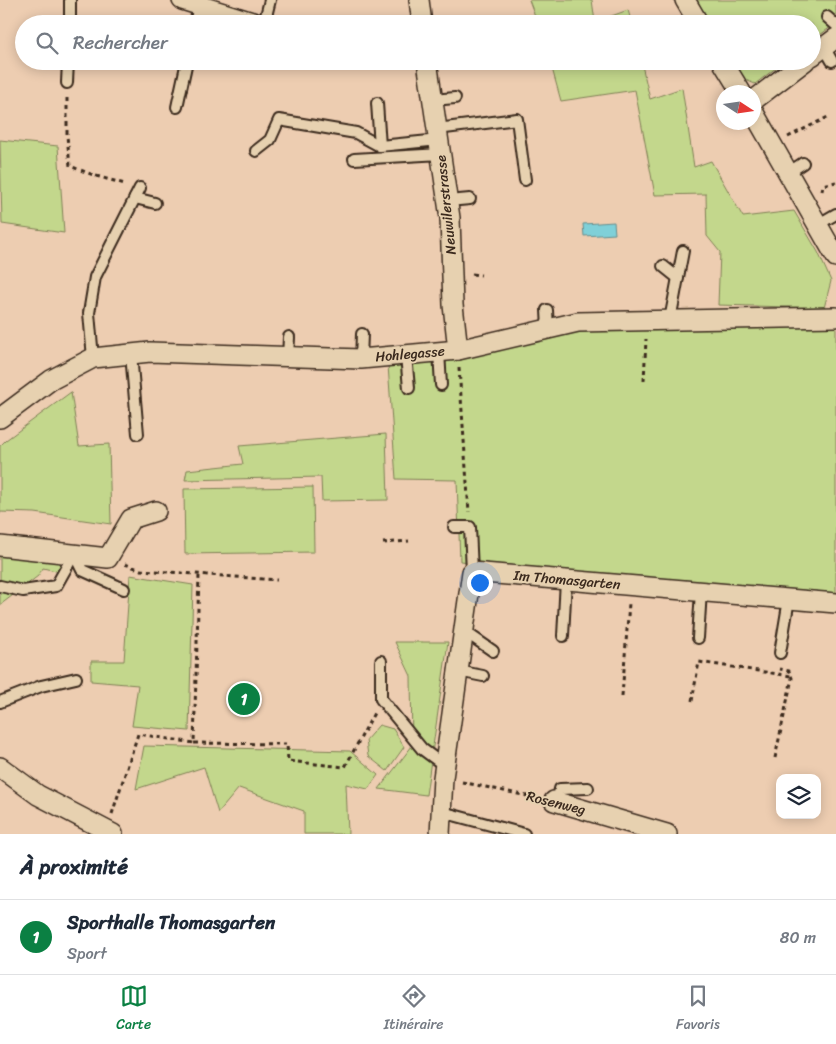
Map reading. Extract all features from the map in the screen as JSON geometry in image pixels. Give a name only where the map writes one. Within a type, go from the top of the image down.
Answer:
[{"type":"street","points":[[419,0],[421,15]]},
{"type":"street","points":[[684,0],[693,15]]},
{"type":"street","points":[[191,3],[230,15]]},
{"type":"street","name":"Neuwilerstrasse","points":[[428,70],[450,218],[453,305],[458,350]]},
{"type":"street","points":[[728,70],[737,85]]},
{"type":"street","points":[[761,95],[793,70]]},
{"type":"street","points":[[761,126],[772,146],[795,168],[817,225],[833,246]]},
{"type":"street","name":"Hohlegasse","points":[[0,418],[51,380],[93,358],[150,352],[360,359],[458,350],[578,322],[647,321],[835,311]]},
{"type":"street","points":[[0,546],[108,558],[131,519],[156,511]]},
{"type":"street","points":[[440,834],[444,772],[472,572]]},
{"type":"street","name":"Im Thomasgarten","points":[[472,572],[836,603]]},
{"type":"street","points":[[0,767],[38,795],[106,832]]},
{"type":"street","name":"Rosenweg","points":[[556,802],[667,834]]},
{"type":"lane","points":[[70,0],[70,15]]},
{"type":"lane","points":[[266,15],[270,0]]},
{"type":"lane","points":[[827,17],[836,25]]},
{"type":"lane","points":[[67,83],[68,70]]},
{"type":"lane","points":[[177,107],[185,70]]},
{"type":"lane","points":[[433,100],[455,98]]},
{"type":"lane","points":[[377,103],[380,146]]},
{"type":"lane","points":[[354,159],[439,141],[517,119],[525,180]]},
{"type":"lane","points":[[256,151],[270,140],[279,120],[356,133],[380,146],[439,141]]},
{"type":"lane","points":[[93,358],[89,313],[95,277],[140,188]]},
{"type":"lane","points":[[135,198],[155,203]]},
{"type":"lane","points":[[448,201],[470,199]]},
{"type":"lane","points":[[817,225],[836,214]]},
{"type":"lane","points":[[670,320],[683,251]]},
{"type":"lane","points":[[663,266],[678,278]]},
{"type":"lane","points":[[548,310],[548,330]]},
{"type":"lane","points":[[360,359],[362,334]]},
{"type":"lane","points":[[288,356],[289,338]]},
{"type":"lane","points":[[439,352],[442,385]]},
{"type":"lane","points":[[131,354],[138,434]]},
{"type":"lane","points":[[406,355],[409,388]]},
{"type":"lane","points":[[454,527],[470,527],[472,572]]},
{"type":"lane","points":[[0,586],[22,591],[56,586],[74,554]]},
{"type":"lane","points":[[74,554],[82,570],[124,589]]},
{"type":"lane","points":[[563,636],[566,580]]},
{"type":"lane","points":[[698,638],[701,591]]},
{"type":"lane","points":[[780,653],[789,599]]},
{"type":"lane","points":[[464,631],[494,650]]},
{"type":"lane","points":[[381,661],[381,699],[422,749],[444,772]]},
{"type":"lane","points":[[458,671],[483,676]]},
{"type":"lane","points":[[0,702],[41,686],[76,678]]},
{"type":"lane","points":[[556,802],[560,789],[588,788]]},
{"type":"lane","points":[[442,812],[524,834]]},
{"type":"path","points":[[67,83],[67,136],[70,166],[96,176],[140,188]]},
{"type":"path","points":[[772,146],[830,116]]},
{"type":"path","points":[[644,381],[647,321]]},
{"type":"path","points":[[458,350],[470,527]]},
{"type":"path","points":[[383,543],[409,542]]},
{"type":"path","points":[[108,558],[141,570],[277,580]]},
{"type":"path","points":[[194,743],[199,575]]},
{"type":"path","points":[[622,696],[630,585]]},
{"type":"path","points":[[692,701],[698,662],[792,676]]},
{"type":"path","points":[[775,758],[792,676],[789,670],[776,668]]},
{"type":"path","points":[[106,832],[138,734],[194,743],[287,744],[288,761],[345,767],[381,699]]},
{"type":"path","name":"Rosenweg","points":[[444,772],[556,802]]},
{"type":"green space","points":[[529,0],[592,0],[594,15],[535,15]]},
{"type":"green space","points":[[697,0],[836,0],[836,23],[821,34],[821,15],[705,15]]},
{"type":"green space","points":[[628,10],[629,15],[614,15]]},
{"type":"green space","points":[[552,70],[643,70],[650,99],[682,88],[694,167],[711,161],[743,217],[794,211],[818,252],[831,281],[824,308],[718,305],[720,252],[707,236],[706,194],[655,195],[635,90],[561,101]]},
{"type":"green space","points":[[737,70],[773,70],[755,84],[741,78]]},
{"type":"green space","points":[[0,140],[58,146],[64,233],[2,224]]},
{"type":"green space","points":[[836,326],[836,593],[460,561],[457,480],[396,479],[388,365],[579,329]]},
{"type":"green space","points":[[71,392],[79,446],[109,444],[111,524],[35,513],[0,512],[0,446]]},
{"type":"green space","points":[[386,434],[388,500],[322,501],[321,477],[185,480],[187,470],[243,464],[239,446]]},
{"type":"green space","points":[[313,487],[314,552],[185,554],[184,489]]},
{"type":"green space","points":[[0,551],[65,562],[60,572],[43,568],[38,576],[0,605]]},
{"type":"green space","points":[[130,575],[193,585],[189,731],[132,726],[138,685],[91,681],[91,661],[124,661]]},
{"type":"green space","points":[[395,642],[448,642],[426,795],[379,789],[412,746],[411,676]]},
{"type":"green space","points":[[379,725],[393,729],[404,747],[387,771],[368,756],[366,740]]},
{"type":"green space","points":[[144,746],[350,751],[378,775],[368,789],[346,784],[348,834],[304,834],[304,811],[239,788],[218,813],[204,767],[136,789]]},
{"type":"water","points":[[614,222],[615,234],[584,236],[583,224]]},
{"type":"place","name":"Sporthalle Thomasgarten","points":[[244,699]]}]
